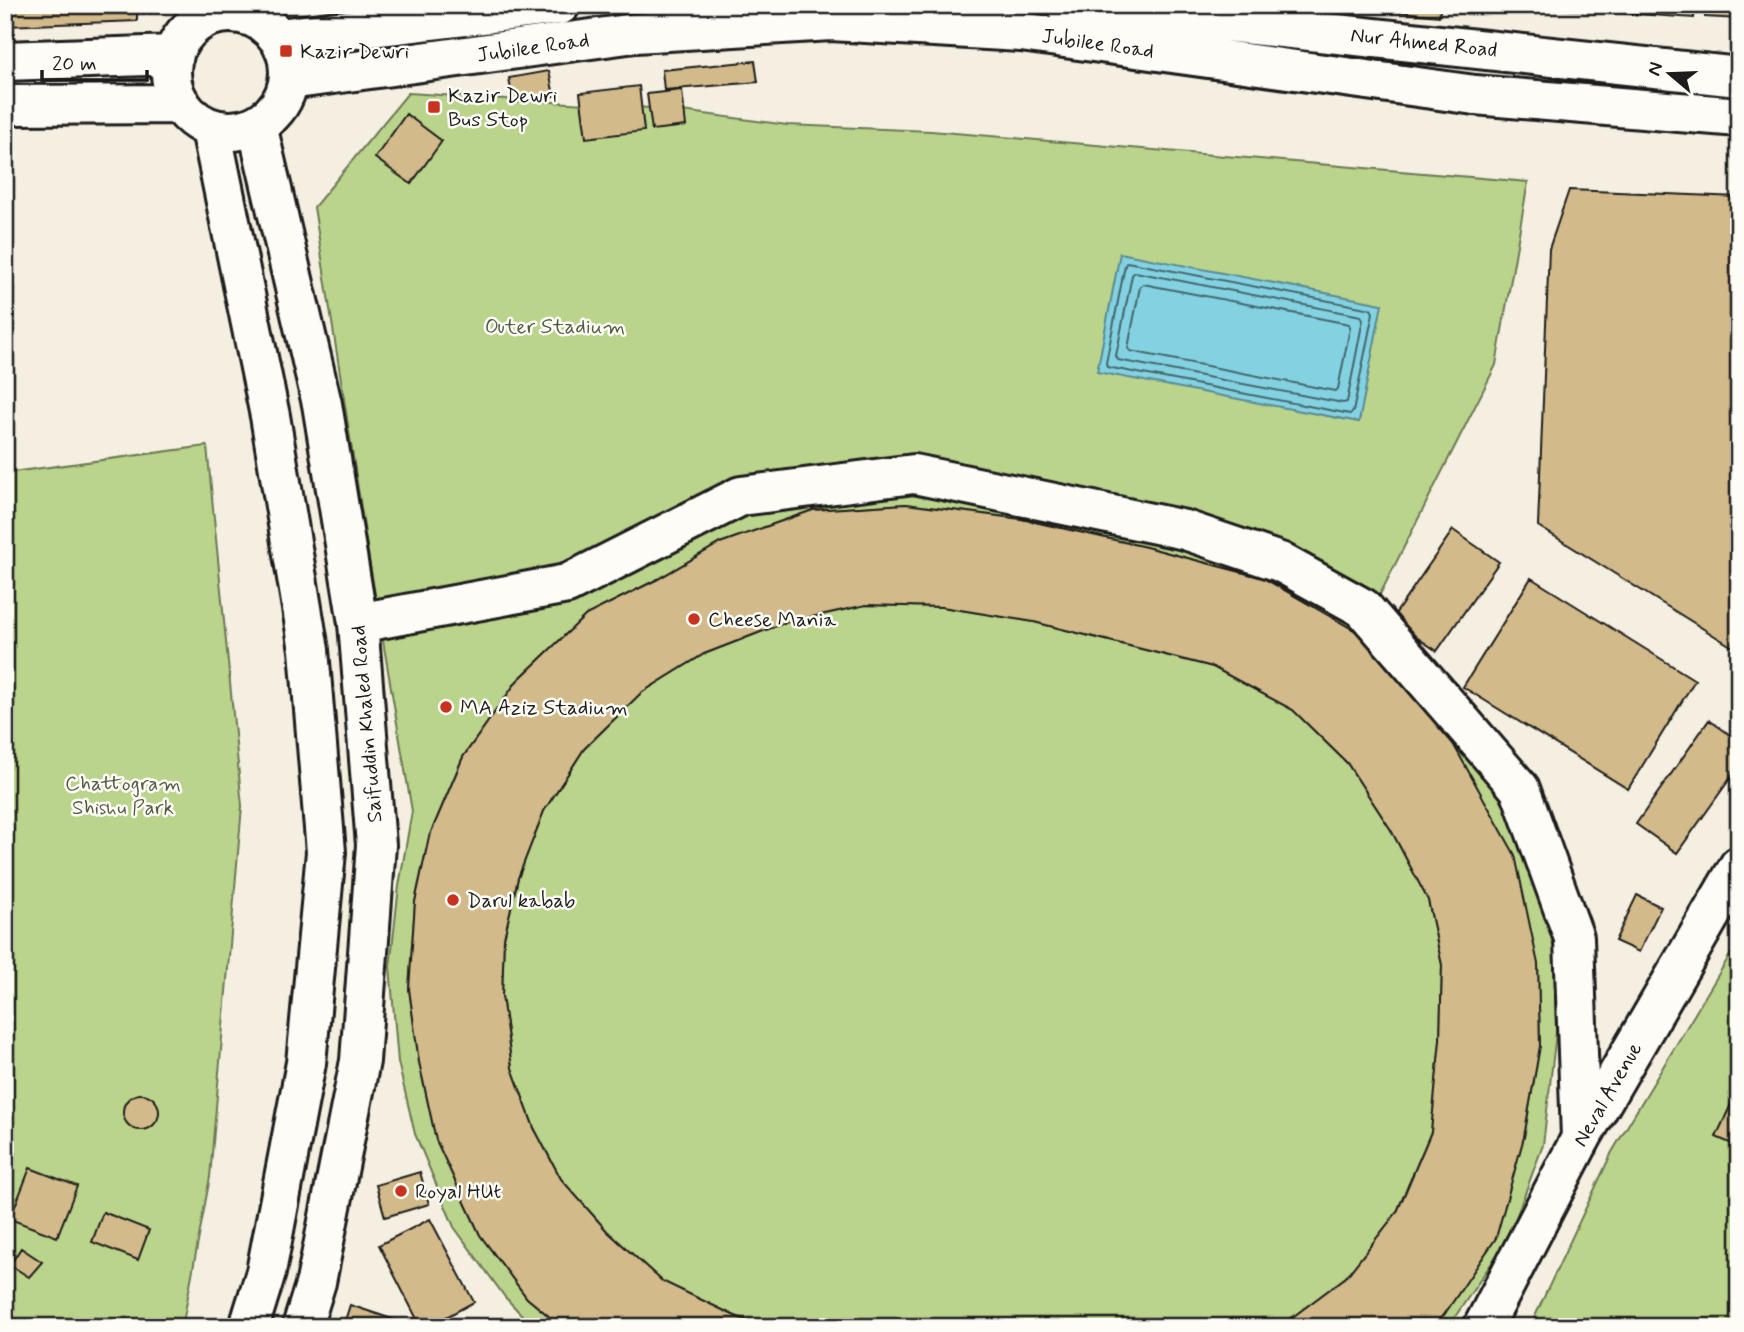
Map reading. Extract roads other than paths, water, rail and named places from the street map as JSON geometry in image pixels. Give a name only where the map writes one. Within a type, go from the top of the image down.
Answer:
[{"type":"main road","points":[[278,38],[560,5]]},
{"type":"main road","name":"Nur Ahmed Road","points":[[1066,5],[1739,77]]},
{"type":"main road","points":[[218,10],[252,17],[267,25],[286,51],[289,65],[289,80],[284,98],[272,114],[257,125],[242,130],[226,132],[211,129],[189,115],[180,104],[172,80],[174,55],[191,28],[218,10]]},
{"type":"main road","name":"Jubilee Road","points":[[289,80],[635,33],[831,21],[1021,32],[1475,95],[1739,117]]},
{"type":"main road","points":[[5,61],[174,55]]},
{"type":"main road","points":[[5,105],[180,104]]},
{"type":"main road","name":"Saifuddin Khaled Road","points":[[257,125],[322,404],[358,623],[376,845],[360,1060],[316,1282],[302,1327]]},
{"type":"main road","points":[[211,129],[270,416],[309,650],[326,852],[306,1063],[266,1272],[249,1327]]},
{"type":"main road","points":[[358,623],[567,584],[741,496],[914,474],[1185,530],[1280,562],[1363,608],[1520,789],[1574,939],[1581,1138]]},
{"type":"main road","name":"Neval Avenue","points":[[1483,1327],[1581,1138],[1739,866]]},
{"type":"water","points":[[1120,253],[1382,304],[1359,422],[1097,372]]},
{"type":"place","name":"Kazir Dewri","points":[[286,51]]},
{"type":"place","name":"Kazir Dewri Bus Stop","points":[[434,107]]},
{"type":"place","name":"Cheese Mania","points":[[694,619]]},
{"type":"place","name":"MA Aziz Stadium","points":[[446,707]]},
{"type":"place","name":"Darul kabab","points":[[453,900]]},
{"type":"place","name":"Royal HUt","points":[[401,1191]]},
{"type":"park label","name":"Outer Stadium","points":[[555,326]]},
{"type":"park label","name":"Chattogram Shishu Park","points":[[123,795]]}]
